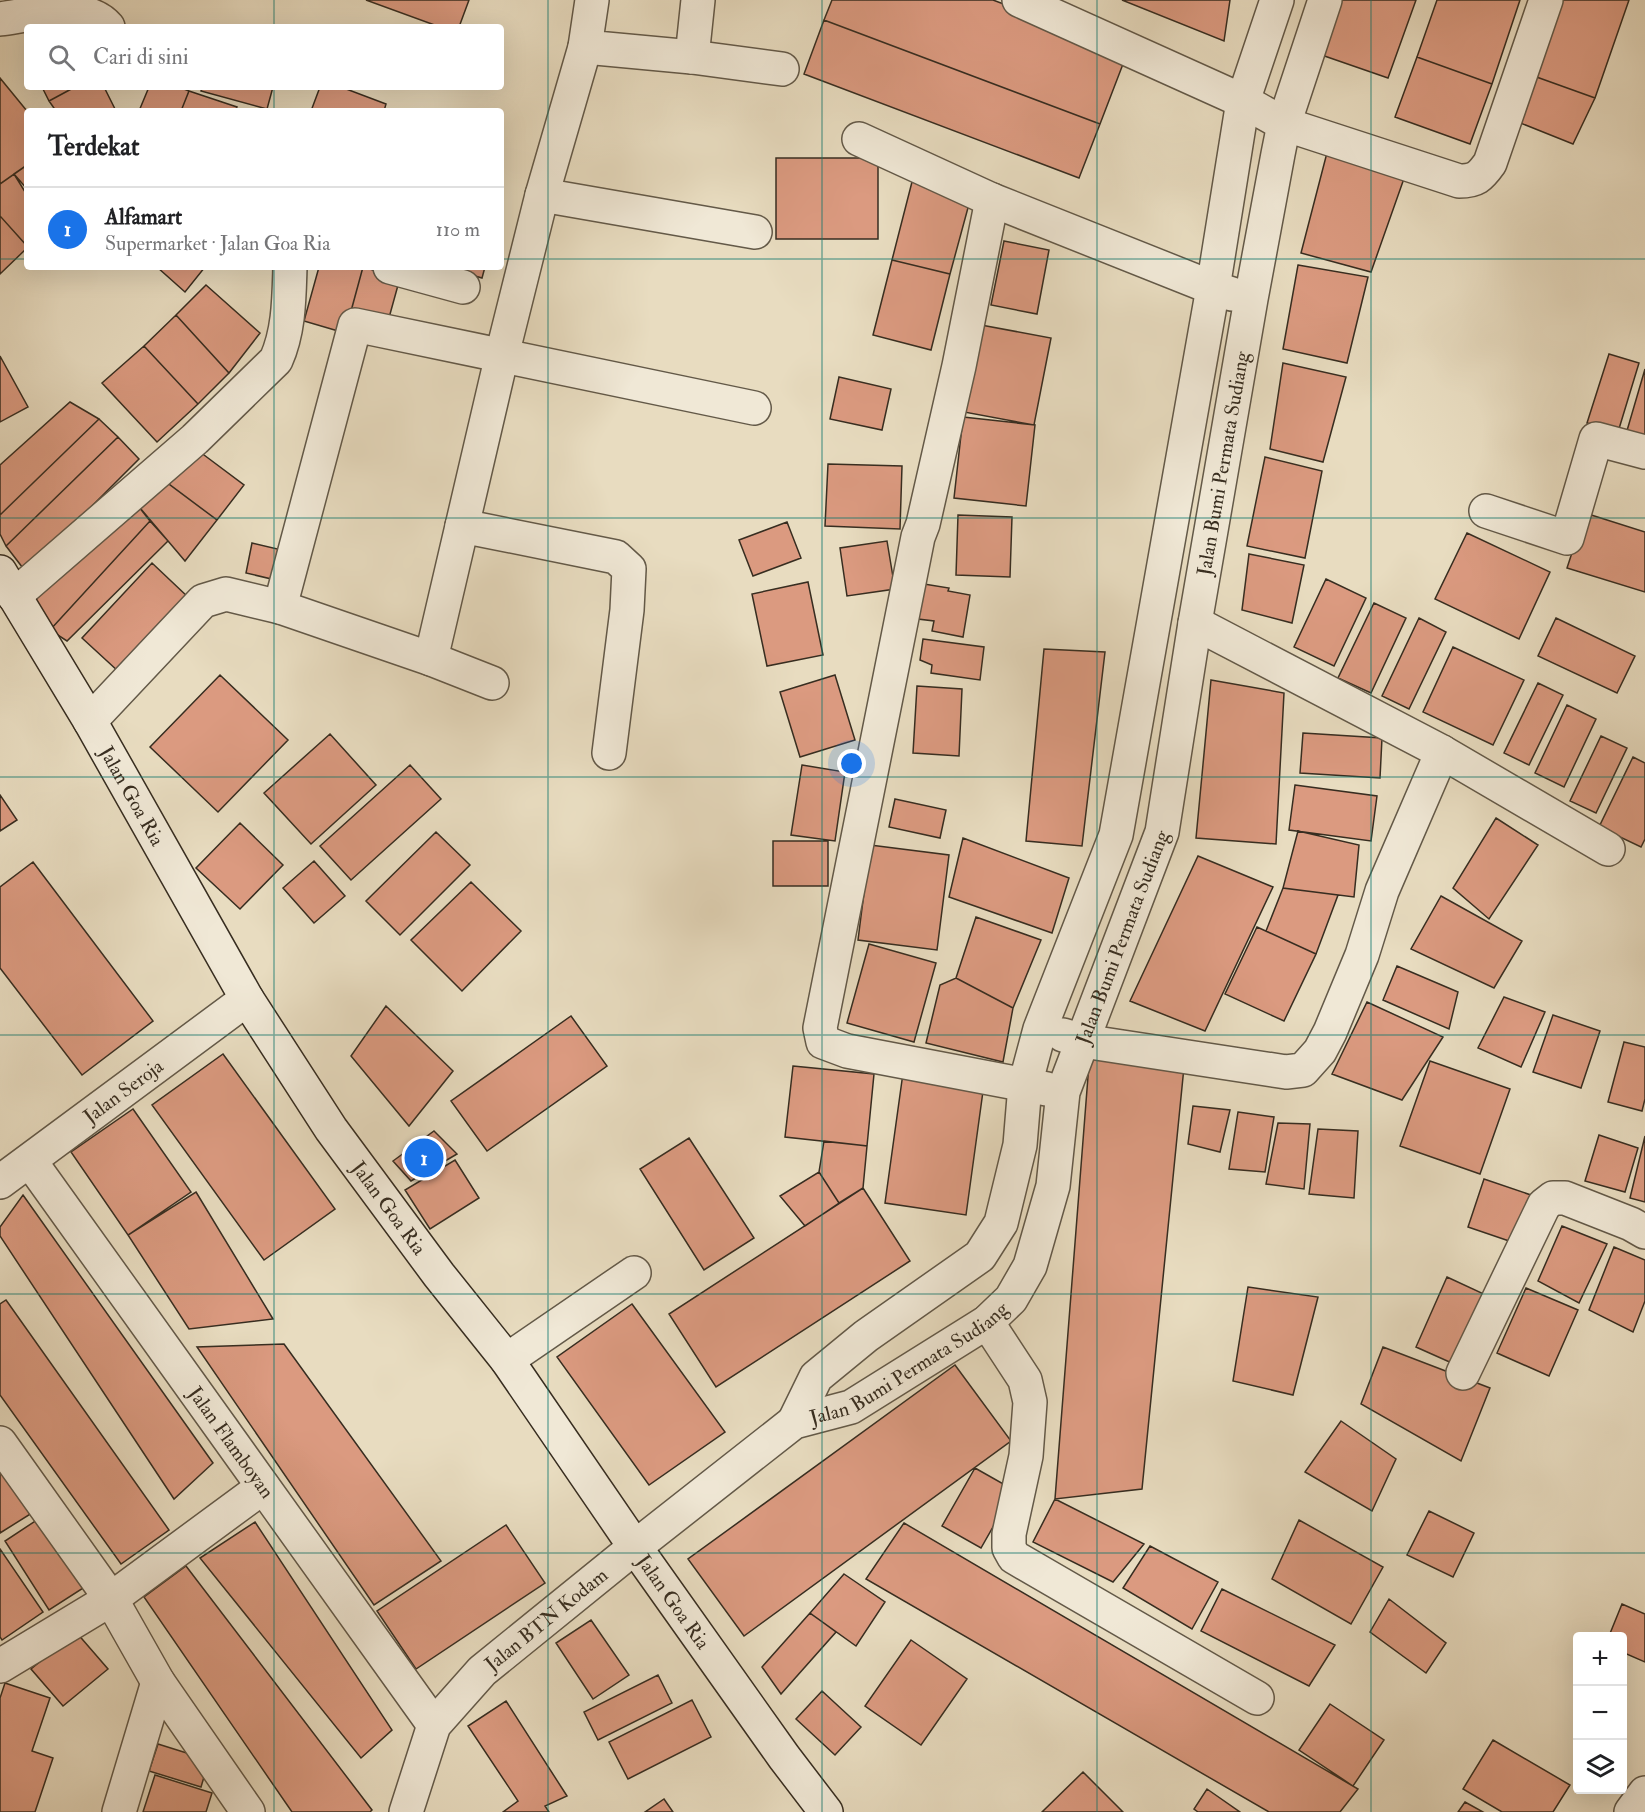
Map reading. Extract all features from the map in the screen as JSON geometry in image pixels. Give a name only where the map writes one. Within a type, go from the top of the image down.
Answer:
[{"type":"street","points":[[431,659],[542,195],[585,47],[592,0]]},
{"type":"street","points":[[692,57],[698,0]]},
{"type":"street","points":[[1019,0],[1243,101],[1284,124],[1459,181],[1472,181],[1482,174],[1490,163],[1546,0]]},
{"type":"street","name":"Jalan Bumi Permata Sudiang","points":[[794,1422],[816,1377],[866,1336],[980,1256],[1001,1223],[1020,1145],[1025,1085],[1040,1029],[1116,835],[1213,288],[1243,101],[1276,0]]},
{"type":"street","name":"Jalan Bumi Permata Sudiang","points":[[794,1422],[851,1407],[987,1323],[1011,1299],[1030,1266],[1053,1186],[1063,1092],[1162,832],[1195,623],[1284,124],[1325,0]]},
{"type":"street","points":[[0,19],[81,11],[96,16],[105,24]]},
{"type":"street","points":[[585,47],[692,57],[782,69]]},
{"type":"street","points":[[859,139],[992,200],[1213,288],[1251,299]]},
{"type":"street","points":[[542,195],[755,232]]},
{"type":"street","points":[[992,200],[959,366],[923,524],[918,537],[820,1028],[823,1042],[840,1049],[1063,1092]]},
{"type":"street","points":[[7,584],[195,439],[276,360],[283,344],[286,328],[290,270]]},
{"type":"street","points":[[401,270],[463,287]]},
{"type":"street","points":[[280,607],[355,325],[754,408]]},
{"type":"street","points":[[1486,511],[1567,538],[1596,439],[1645,452]]},
{"type":"street","points":[[462,526],[616,557],[629,569],[627,610],[609,753]]},
{"type":"street","name":"Jalan Goa Ria","points":[[7,584],[90,721],[247,999],[331,1129],[439,1275],[507,1360],[783,1757],[826,1812]]},
{"type":"street","points":[[90,721],[202,601],[226,594],[280,607],[431,659],[492,683]]},
{"type":"street","points":[[1195,623],[1442,752],[1608,849]]},
{"type":"street","points":[[1040,1029],[1083,1041],[1286,1072],[1303,1070],[1320,1051],[1330,1032],[1362,955],[1382,891],[1442,752]]},
{"type":"street","points":[[1068,958],[1109,971]]},
{"type":"street","name":"Jalan Seroja","points":[[0,1182],[247,999]]},
{"type":"street","name":"Jalan Flamboyan","points":[[30,1161],[434,1725]]},
{"type":"street","points":[[1463,1373],[1544,1205],[1553,1198],[1565,1198],[1631,1224],[1645,1232]]},
{"type":"street","points":[[507,1360],[634,1274]]},
{"type":"street","points":[[987,1323],[1024,1380],[1030,1402],[1026,1456],[1009,1534],[1009,1548],[1014,1557],[1257,1698]]},
{"type":"street","name":"Jalan BTN Kodam","points":[[405,1812],[434,1725],[482,1671],[794,1422]]},
{"type":"street","points":[[0,1443],[111,1599],[158,1682],[248,1812]]},
{"type":"street","points":[[0,1666],[111,1599],[263,1486]]},
{"type":"street","points":[[119,1812],[158,1682]]},
{"type":"street","points":[[1631,1812],[1645,1793]]},
{"type":"building","points":[[366,0],[469,0],[460,24],[432,24]]},
{"type":"building","points":[[832,0],[993,0],[1128,51],[1100,124],[824,20]]},
{"type":"building","points":[[1122,0],[1230,0],[1224,41]]},
{"type":"building","points":[[1329,0],[1416,0],[1388,78],[1310,51]]},
{"type":"building","points":[[1437,0],[1520,0],[1492,84],[1417,57]]},
{"type":"building","points":[[1557,0],[1629,0],[1595,98],[1531,75]]},
{"type":"building","points":[[824,20],[1100,124],[1079,178],[804,74]]},
{"type":"building","points":[[1417,57],[1492,84],[1470,144],[1395,117]]},
{"type":"building","points":[[1531,75],[1595,98],[1573,144],[1513,120]]},
{"type":"building","points":[[0,78],[25,108],[24,167],[0,184]]},
{"type":"building","points":[[44,90],[69,90],[49,101]]},
{"type":"building","points":[[69,90],[106,90],[114,108],[54,108],[49,101]]},
{"type":"building","points":[[148,90],[189,91],[182,108],[140,108]]},
{"type":"building","points":[[201,90],[272,90],[267,108]]},
{"type":"building","points":[[319,90],[349,90],[386,104],[385,108],[312,108]]},
{"type":"building","points":[[189,91],[237,107],[236,108],[182,108]]},
{"type":"building","points":[[1329,145],[1407,170],[1371,272],[1301,253]]},
{"type":"building","points":[[776,158],[878,158],[878,239],[776,239]]},
{"type":"building","points":[[24,167],[24,186],[14,174]]},
{"type":"building","points":[[14,174],[24,190],[24,243],[0,216],[0,184]]},
{"type":"building","points":[[913,178],[972,193],[950,274],[892,260]]},
{"type":"building","points":[[0,216],[24,243],[24,251],[0,274]]},
{"type":"building","points":[[1004,241],[1049,250],[1037,314],[991,305]]},
{"type":"building","points":[[892,260],[950,274],[931,350],[873,335]]},
{"type":"building","points":[[1298,265],[1368,277],[1347,363],[1283,349]]},
{"type":"building","points":[[160,270],[203,270],[185,292]]},
{"type":"building","points":[[318,270],[362,270],[345,333],[304,321]]},
{"type":"building","points":[[362,270],[373,270],[400,278],[387,325],[350,315]]},
{"type":"building","points":[[454,270],[484,270],[482,278]]},
{"type":"building","points":[[206,285],[260,333],[229,373],[176,315]]},
{"type":"building","points":[[176,315],[229,373],[198,404],[144,346]]},
{"type":"building","points":[[981,325],[1051,338],[1034,425],[964,412]]},
{"type":"building","points":[[144,346],[198,404],[157,442],[102,383]]},
{"type":"building","points":[[1609,354],[1639,363],[1618,432],[1587,423]]},
{"type":"building","points":[[0,356],[28,407],[0,422]]},
{"type":"building","points":[[1283,363],[1346,377],[1323,462],[1270,449]]},
{"type":"building","points":[[1645,369],[1645,440],[1626,434]]},
{"type":"building","points":[[839,377],[891,389],[882,430],[830,419]]},
{"type":"building","points":[[70,402],[99,419],[0,515],[0,465]]},
{"type":"building","points":[[963,417],[1035,425],[1026,506],[954,498]]},
{"type":"building","points":[[99,419],[118,437],[6,546],[0,534],[0,515]]},
{"type":"building","points":[[118,437],[139,459],[26,572],[6,546]]},
{"type":"building","points":[[196,449],[244,485],[217,520],[169,484]]},
{"type":"building","points":[[1265,457],[1322,471],[1305,558],[1247,546]]},
{"type":"building","points":[[828,464],[902,466],[900,529],[825,526]]},
{"type":"building","points":[[162,479],[217,520],[185,561],[135,502]]},
{"type":"building","points":[[135,502],[150,521],[50,630],[29,598]]},
{"type":"building","points":[[1585,513],[1645,532],[1645,592],[1567,568]]},
{"type":"building","points":[[958,515],[1012,517],[1010,577],[956,575]]},
{"type":"building","points":[[150,521],[168,541],[67,641],[50,630]]},
{"type":"building","points":[[787,522],[801,558],[753,576],[739,540]]},
{"type":"building","points":[[1467,533],[1550,572],[1519,639],[1435,599]]},
{"type":"building","points":[[887,541],[895,589],[847,596],[840,548]]},
{"type":"building","points":[[252,543],[286,551],[280,581],[246,573]]},
{"type":"building","points":[[1249,554],[1304,565],[1292,623],[1242,610]]},
{"type":"building","points":[[152,563],[189,598],[119,672],[82,638]]},
{"type":"building","points":[[1326,579],[1366,598],[1334,666],[1294,647]]},
{"type":"building","points":[[808,582],[823,655],[767,666],[752,594]]},
{"type":"building","points":[[924,584],[949,588],[948,591],[970,595],[963,637],[932,631],[934,621],[918,619]]},
{"type":"building","points":[[1374,603],[1406,618],[1371,693],[1338,678]]},
{"type":"building","points":[[1419,618],[1446,632],[1409,709],[1382,696]]},
{"type":"building","points":[[1556,618],[1635,656],[1617,693],[1538,656]]},
{"type":"building","points":[[923,639],[984,647],[980,680],[931,673],[932,665],[920,660]]},
{"type":"building","points":[[1453,647],[1524,680],[1493,745],[1423,712]]},
{"type":"building","points":[[1044,649],[1105,652],[1082,846],[1026,841]]},
{"type":"building","points":[[220,675],[288,740],[218,812],[150,747]]},
{"type":"building","points":[[835,675],[855,740],[800,757],[780,692]]},
{"type":"building","points":[[1211,680],[1284,693],[1276,844],[1196,838]]},
{"type":"building","points":[[1538,683],[1563,695],[1529,765],[1504,753]]},
{"type":"building","points":[[917,686],[962,689],[959,756],[913,753]]},
{"type":"building","points":[[1567,705],[1596,719],[1564,787],[1535,773]]},
{"type":"building","points":[[1303,733],[1382,738],[1380,778],[1300,773]]},
{"type":"building","points":[[330,734],[376,785],[311,844],[264,793]]},
{"type":"building","points":[[1601,736],[1627,748],[1596,813],[1570,801]]},
{"type":"building","points":[[1633,757],[1645,763],[1645,839],[1641,847],[1599,827]]},
{"type":"building","points":[[410,765],[441,799],[351,880],[320,846]]},
{"type":"building","points":[[802,765],[845,772],[835,841],[791,835]]},
{"type":"building","points":[[1295,785],[1377,796],[1371,841],[1289,830]]},
{"type":"building","points":[[0,795],[17,820],[0,831]]},
{"type":"building","points":[[895,799],[946,810],[940,838],[889,827]]},
{"type":"building","points":[[1496,818],[1538,845],[1489,919],[1453,888]]},
{"type":"building","points":[[240,823],[283,865],[240,909],[196,868]]},
{"type":"building","points":[[1298,831],[1359,845],[1354,897],[1283,888]]},
{"type":"building","points":[[436,832],[470,865],[400,935],[366,901]]},
{"type":"building","points":[[963,838],[1069,878],[1052,933],[949,897]]},
{"type":"building","points":[[773,841],[828,841],[828,886],[773,886]]},
{"type":"building","points":[[870,845],[949,855],[937,950],[858,940]]},
{"type":"building","points":[[1198,856],[1273,887],[1205,1031],[1130,1001]]},
{"type":"building","points":[[314,861],[345,896],[314,923],[283,888]]},
{"type":"building","points":[[33,862],[153,1021],[82,1075],[0,968],[0,887]]},
{"type":"building","points":[[471,882],[521,931],[462,991],[411,940]]},
{"type":"building","points":[[1283,888],[1338,895],[1316,954],[1266,931]]},
{"type":"building","points":[[1441,896],[1522,941],[1494,988],[1411,949]]},
{"type":"building","points":[[976,917],[1041,940],[1013,1008],[956,978]]},
{"type":"building","points":[[1257,927],[1316,954],[1284,1021],[1225,994]]},
{"type":"building","points":[[869,944],[936,963],[914,1042],[847,1023]]},
{"type":"building","points":[[1397,966],[1458,992],[1449,1029],[1383,1000]]},
{"type":"building","points":[[956,978],[1013,1008],[1003,1062],[926,1043],[940,985]]},
{"type":"building","points":[[1504,997],[1545,1012],[1521,1067],[1478,1048]]},
{"type":"building","points":[[1367,1002],[1443,1037],[1402,1100],[1332,1074]]},
{"type":"building","points":[[386,1006],[453,1071],[409,1126],[351,1056]]},
{"type":"building","points":[[1553,1015],[1600,1031],[1581,1088],[1533,1072]]},
{"type":"building","points":[[571,1016],[607,1066],[487,1151],[451,1101]]},
{"type":"building","points":[[1624,1042],[1645,1047],[1645,1099],[1642,1111],[1608,1102]]},
{"type":"building","points":[[1090,1051],[1185,1057],[1142,1489],[1055,1499]]},
{"type":"building","points":[[223,1054],[335,1209],[264,1260],[152,1105]]},
{"type":"building","points":[[1430,1061],[1510,1089],[1480,1174],[1400,1146]]},
{"type":"building","points":[[793,1066],[874,1074],[867,1146],[785,1137]]},
{"type":"building","points":[[903,1073],[984,1084],[966,1215],[885,1203]]},
{"type":"building","points":[[1193,1106],[1230,1110],[1220,1152],[1188,1144]]},
{"type":"building","points":[[133,1109],[191,1192],[128,1235],[71,1152]]},
{"type":"building","points":[[1238,1112],[1274,1117],[1265,1172],[1229,1169]]},
{"type":"building","points":[[1278,1123],[1310,1124],[1304,1189],[1266,1184]]},
{"type":"building","points":[[1318,1129],[1358,1131],[1354,1198],[1309,1194]]},
{"type":"building","points":[[434,1131],[457,1154],[411,1181],[393,1161]]},
{"type":"building","points":[[1599,1135],[1638,1148],[1625,1192],[1585,1181]]},
{"type":"building","points":[[1645,1136],[1645,1202],[1630,1198]]},
{"type":"building","points":[[689,1138],[754,1238],[704,1270],[640,1169]]},
{"type":"building","points":[[824,1141],[867,1146],[863,1188],[839,1203],[819,1172]]},
{"type":"building","points":[[455,1160],[479,1198],[430,1229],[405,1190]]},
{"type":"building","points":[[819,1172],[839,1203],[805,1226],[780,1196]]},
{"type":"building","points":[[1484,1179],[1531,1195],[1515,1243],[1468,1227]]},
{"type":"building","points":[[863,1188],[910,1261],[716,1387],[669,1314]]},
{"type":"building","points":[[196,1192],[273,1319],[189,1329],[128,1235]]},
{"type":"building","points":[[23,1195],[213,1463],[174,1499],[0,1236],[0,1227]]},
{"type":"building","points":[[1562,1226],[1607,1244],[1579,1303],[1538,1281]]},
{"type":"building","points":[[1614,1247],[1645,1260],[1645,1301],[1633,1332],[1589,1310]]},
{"type":"building","points":[[1447,1277],[1486,1295],[1454,1364],[1416,1347]]},
{"type":"building","points":[[1248,1287],[1318,1297],[1293,1395],[1233,1381]]},
{"type":"building","points":[[1526,1288],[1578,1310],[1549,1376],[1497,1353]]},
{"type":"building","points":[[6,1300],[169,1530],[121,1564],[0,1395],[0,1304]]},
{"type":"building","points":[[632,1304],[725,1432],[649,1485],[557,1357]]},
{"type":"building","points":[[632,1304],[725,1432],[649,1485],[557,1357]]},
{"type":"building","points":[[284,1344],[441,1561],[374,1605],[197,1347]]},
{"type":"building","points":[[1383,1347],[1490,1388],[1461,1461],[1361,1404]]},
{"type":"building","points":[[955,1365],[1011,1441],[744,1636],[688,1559]]},
{"type":"building","points":[[1341,1421],[1396,1459],[1372,1511],[1305,1472]]},
{"type":"building","points":[[0,1465],[32,1513],[0,1533]]},
{"type":"building","points":[[975,1468],[1014,1490],[981,1548],[942,1526]]},
{"type":"building","points":[[1055,1499],[1144,1544],[1113,1582],[1033,1542]]},
{"type":"building","points":[[1429,1511],[1474,1533],[1453,1577],[1407,1555]]},
{"type":"building","points":[[46,1514],[91,1583],[49,1610],[5,1541]]},
{"type":"building","points":[[1299,1520],[1383,1567],[1351,1624],[1272,1579]]},
{"type":"building","points":[[255,1522],[392,1730],[361,1758],[200,1558]]},
{"type":"building","points":[[904,1523],[1358,1789],[1340,1812],[1269,1812],[866,1579]]},
{"type":"building","points":[[506,1525],[545,1583],[416,1669],[377,1611]]},
{"type":"building","points":[[1150,1546],[1218,1582],[1192,1629],[1123,1588]]},
{"type":"building","points":[[0,1549],[43,1612],[2,1640],[0,1637]]},
{"type":"building","points":[[186,1566],[372,1810],[370,1812],[292,1812],[144,1597]]},
{"type":"building","points":[[844,1574],[885,1602],[856,1646],[810,1613]]},
{"type":"building","points":[[1222,1589],[1335,1645],[1309,1686],[1201,1631]]},
{"type":"building","points":[[1389,1599],[1446,1643],[1426,1673],[1370,1632]]},
{"type":"building","points":[[1622,1604],[1645,1614],[1645,1662],[1627,1654],[1627,1632],[1611,1632]]},
{"type":"building","points":[[810,1613],[836,1632],[781,1694],[762,1667]]},
{"type":"building","points":[[591,1620],[629,1675],[593,1699],[556,1643]]},
{"type":"building","points":[[76,1632],[108,1669],[63,1706],[31,1669]]},
{"type":"building","points":[[911,1640],[967,1679],[921,1745],[865,1706]]},
{"type":"building","points":[[658,1675],[672,1703],[598,1740],[584,1712]]},
{"type":"building","points":[[5,1683],[50,1698],[32,1751],[53,1758],[35,1812],[0,1812],[0,1698]]},
{"type":"building","points":[[822,1691],[861,1727],[835,1755],[796,1719]]},
{"type":"building","points":[[692,1700],[711,1737],[628,1779],[609,1742]]},
{"type":"building","points":[[506,1701],[567,1796],[545,1806],[549,1812],[503,1812],[518,1801],[468,1726]]},
{"type":"building","points":[[1330,1704],[1384,1740],[1353,1786],[1299,1750]]},
{"type":"building","points":[[1493,1740],[1570,1785],[1553,1812],[1502,1812],[1463,1789]]},
{"type":"building","points":[[158,1744],[209,1760],[201,1787],[149,1771]]},
{"type":"building","points":[[1083,1772],[1123,1812],[1042,1812]]},
{"type":"building","points":[[155,1775],[212,1793],[206,1812],[143,1812]]},
{"type":"building","points":[[1207,1789],[1240,1812],[1198,1812],[1194,1809]]},
{"type":"building","points":[[664,1799],[673,1812],[645,1812]]},
{"type":"building","points":[[1465,1802],[1483,1812],[1458,1812]]},
{"type":"place","name":"Alfamart","points":[[424,1158]]}]
